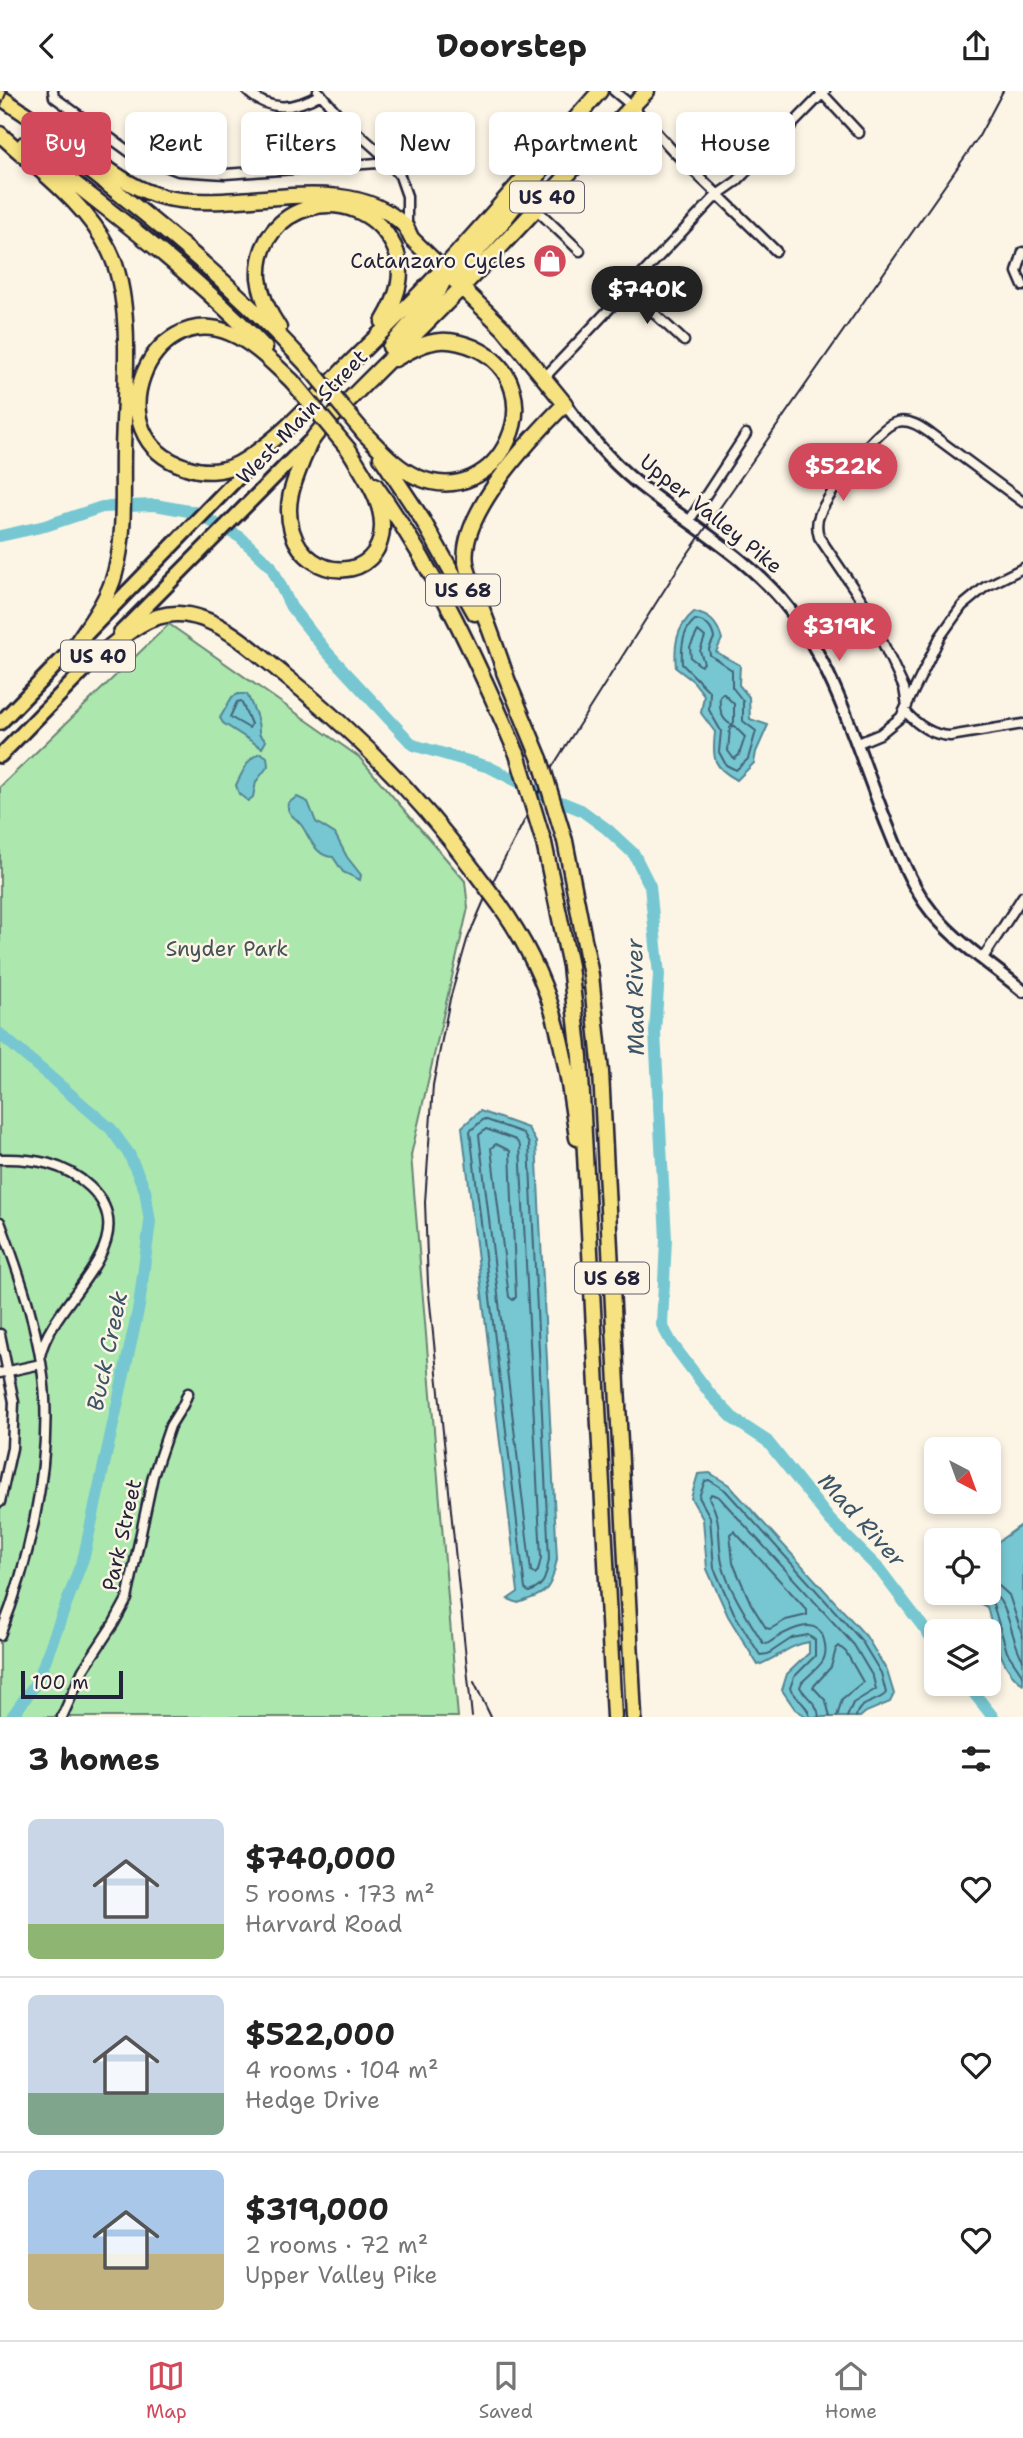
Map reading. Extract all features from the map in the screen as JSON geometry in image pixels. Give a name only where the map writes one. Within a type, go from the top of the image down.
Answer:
[{"type":"highway","name":"West Main Street","points":[[582,112],[600,91]]},
{"type":"highway","name":"US 40","points":[[632,106],[647,91]]},
{"type":"highway","points":[[0,97],[130,184],[161,197],[195,202],[220,202],[312,196],[345,197],[370,204],[407,227]]},
{"type":"highway","name":"US 68","points":[[0,103],[173,236],[236,291],[307,365],[364,433],[422,519],[450,567],[507,679],[540,759],[565,841],[591,975],[601,1072],[634,1717]]},
{"type":"highway","name":"West Main Street","points":[[311,440],[461,288],[632,106]]},
{"type":"highway","name":"US 68","points":[[0,126],[191,276],[255,338],[349,450],[392,508],[439,586],[477,660],[517,754],[544,842],[561,919],[575,1013],[590,1232],[614,1717]]},
{"type":"highway","points":[[0,134],[49,178],[90,221],[109,250],[114,263],[124,311],[123,478],[119,558],[109,590],[74,647]]},
{"type":"highway","name":"West Main Street","points":[[279,434],[442,270],[526,175]]},
{"type":"highway","points":[[461,288],[459,279],[462,268],[538,175]]},
{"type":"highway","points":[[307,365],[277,325],[265,302],[259,270],[263,251],[276,229],[302,210],[332,204],[353,208],[380,225],[394,245],[400,267],[400,286],[393,305],[370,342]]},
{"type":"highway","name":"Upper Valley Pike","points":[[407,227],[412,239],[504,329],[565,404]]},
{"type":"highway","points":[[356,393],[373,365],[439,290],[443,282],[442,270]]},
{"type":"highway","points":[[279,434],[238,464],[225,469],[213,471],[188,468],[169,460],[147,437],[139,419],[139,385],[148,363],[162,346],[181,334],[203,329],[223,330],[238,337],[292,381]]},
{"type":"highway","points":[[364,433],[386,456],[414,476],[435,483],[447,483],[472,477],[491,464],[505,449],[514,427],[515,406],[504,373],[490,357],[471,346],[448,341],[429,342],[384,364]]},
{"type":"highway","points":[[507,679],[469,576],[466,554],[468,534],[489,494],[565,404]]},
{"type":"highway","points":[[311,440],[290,489],[288,503],[291,527],[299,547],[312,561],[319,566],[338,570],[355,567],[369,558],[378,544],[382,527],[375,498],[349,450]]},
{"type":"highway","points":[[95,659],[135,628],[155,617],[189,615],[215,624],[260,655],[354,735],[414,797],[475,871],[535,963],[555,1015],[570,1080],[590,1232]]},
{"type":"main road","name":"West Main Street","points":[[0,723],[279,434]]},
{"type":"main road","name":"West Main Street","points":[[0,756],[311,440]]},
{"type":"street","points":[[53,91],[54,97],[131,153],[178,171],[225,174],[375,163]]},
{"type":"street","points":[[247,91],[261,101],[279,107],[298,106],[319,93],[375,150]]},
{"type":"street","points":[[614,91],[776,251]]},
{"type":"street","points":[[544,378],[718,195],[737,181],[822,92],[859,133]]},
{"type":"street","points":[[398,175],[407,196],[407,227]]},
{"type":"street","points":[[536,209],[580,251]]},
{"type":"street","points":[[1023,252],[1017,272],[1023,286]]},
{"type":"street","points":[[628,289],[684,341]]},
{"type":"street","name":"Upper Valley Pike","points":[[565,404],[589,436],[617,466],[756,573],[789,609],[823,664],[895,844],[918,892],[937,918],[1023,991]]},
{"type":"street","points":[[1023,502],[920,426],[905,421],[892,423],[875,436],[826,501],[817,525],[819,537],[865,605],[904,688],[906,709],[915,722],[940,735],[950,736],[1023,724]]},
{"type":"street","points":[[688,521],[746,434]]},
{"type":"street","points":[[856,744],[880,734],[906,709],[940,637],[962,606],[985,587],[1023,568]]},
{"type":"street","points":[[983,958],[1023,896]]},
{"type":"street","points":[[0,1159],[40,1161],[65,1169],[95,1191],[106,1207],[108,1216],[109,1235],[103,1252],[62,1311],[45,1342],[40,1361]]},
{"type":"street","points":[[0,1222],[20,1282],[40,1361],[46,1414],[41,1473],[29,1538],[0,1635]]},
{"type":"street","points":[[0,1334],[4,1372],[14,1402],[13,1431],[0,1502]]},
{"type":"street","points":[[4,1372],[40,1361]]},
{"type":"street","name":"Park Street","points":[[62,1717],[83,1670],[127,1599],[153,1476],[170,1426],[188,1393]]},
{"type":"green space","name":"Snyder Park","points":[[169,624],[359,757],[465,881],[468,908],[411,1155],[458,1717],[0,1717],[0,1502],[7,1474],[9,1371],[0,1336],[0,787]]},
{"type":"water","points":[[694,612],[709,618],[718,628],[722,639],[716,652],[740,665],[739,685],[749,697],[750,719],[768,725],[754,763],[737,780],[723,771],[714,756],[715,732],[701,713],[704,695],[693,681],[676,668],[678,637],[683,624]]},
{"type":"water","points":[[247,694],[257,718],[259,734],[266,741],[262,748],[223,723],[220,718],[232,697]]},
{"type":"water","points":[[261,753],[267,757],[268,766],[256,782],[253,797],[248,801],[239,794],[236,785],[249,762]]},
{"type":"water","points":[[297,797],[308,802],[316,822],[335,834],[347,857],[361,875],[360,880],[343,872],[333,857],[322,854],[314,846],[288,810],[288,803]]},
{"type":"water","points":[[480,1111],[528,1128],[536,1142],[557,1559],[546,1589],[518,1603],[508,1599],[518,1592],[462,1127]]},
{"type":"water","points":[[710,1473],[729,1485],[866,1636],[887,1671],[894,1694],[890,1702],[860,1717],[807,1717],[795,1709],[782,1690],[787,1674],[809,1653],[809,1642],[795,1646],[758,1665],[728,1616],[707,1569],[703,1519],[691,1498],[698,1474]]},
{"type":"water","points":[[1023,1524],[1023,1684],[1008,1669],[1001,1654],[1001,1619],[990,1619],[987,1607],[983,1605],[1001,1605],[1001,1540]]},
{"type":"waterway","name":"Mad River","points":[[0,536],[45,526],[102,507],[155,505],[194,512],[240,537],[271,566],[291,607],[326,651],[413,745],[489,767],[581,810],[634,854],[650,886],[659,975],[655,1032],[666,1239],[662,1325],[671,1342],[711,1395],[735,1420],[767,1441],[830,1520],[880,1570],[924,1628]]},
{"type":"waterway","name":"Buck Creek","points":[[0,1034],[111,1129],[129,1154],[145,1190],[150,1222],[139,1306],[84,1556],[38,1680],[12,1717]]},
{"type":"waterway","name":"Mad River","points":[[976,1696],[993,1717]]},
{"type":"railway","points":[[0,108],[7,91]]},
{"type":"railway","points":[[472,1717],[428,1284],[425,1202],[433,1085],[450,999],[467,940],[489,889],[551,769],[682,562],[978,138],[1003,91]]},
{"type":"railway","points":[[474,1682],[491,1717]]},
{"type":"place","name":"Catanzaro Cycles","points":[[550,261]]}]
